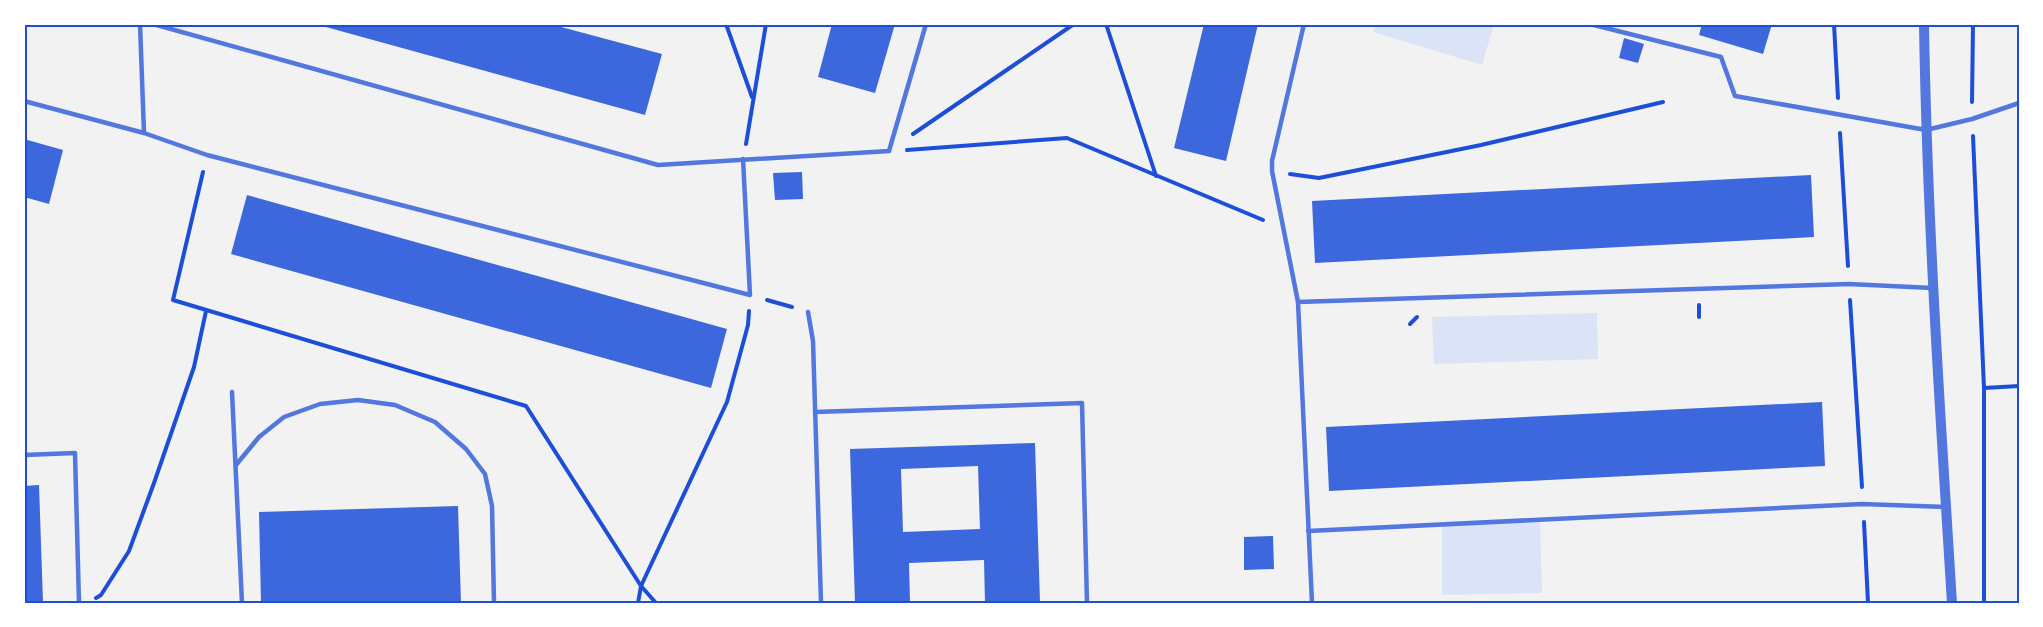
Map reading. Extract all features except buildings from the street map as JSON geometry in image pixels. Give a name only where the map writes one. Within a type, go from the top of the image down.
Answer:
[{"type":"street","points":[[1924,24],[1932,288],[1952,603]]},
{"type":"lane","points":[[140,24],[144,133]]},
{"type":"lane","points":[[153,24],[658,165],[889,151],[926,24]]},
{"type":"lane","points":[[1304,24],[1272,161],[1272,171],[1298,302],[1312,603]]},
{"type":"lane","points":[[1590,24],[1720,57],[1735,96],[1926,130],[1972,119],[2019,103]]},
{"type":"lane","points":[[24,101],[144,133],[207,155],[750,295],[743,159]]},
{"type":"lane","points":[[1298,302],[1849,284],[1932,288]]},
{"type":"lane","points":[[808,312],[813,341],[821,603]]},
{"type":"lane","points":[[232,392],[242,603]]},
{"type":"lane","points":[[236,465],[259,437],[284,417],[320,404],[358,400],[395,405],[435,422],[466,449],[485,474],[492,506],[494,603]]},
{"type":"lane","points":[[815,412],[1082,403],[1086,603]]},
{"type":"lane","points":[[24,455],[75,453],[79,603]]},
{"type":"lane","points":[[1308,531],[1862,504],[1946,507]]},
{"type":"path","points":[[726,24],[753,99]]},
{"type":"path","points":[[743,159],[766,24]]},
{"type":"path","points":[[889,151],[1074,24]]},
{"type":"path","points":[[1106,24],[1156,176]]},
{"type":"path","points":[[1834,24],[1868,603]]},
{"type":"path","points":[[1973,24],[1972,119],[1984,388],[1984,603]]},
{"type":"path","points":[[1272,171],[1318,177],[1481,145],[1663,102]]},
{"type":"path","points":[[889,151],[1067,138],[1283,228]]},
{"type":"path","points":[[207,155],[172,300],[526,406],[641,586],[656,603]]},
{"type":"path","points":[[638,603],[641,586],[727,402],[748,325],[750,295],[808,312]]},
{"type":"path","points":[[88,603],[100,596],[129,551],[183,403],[194,367],[206,311]]},
{"type":"path","points":[[1984,388],[2019,386]]},
{"type":"shaded area","points":[[1376,24],[1494,24],[1482,65],[1373,32]]},
{"type":"shaded area","points":[[1597,313],[1598,359],[1434,364],[1432,317]]},
{"type":"shaded area","points":[[1540,520],[1542,593],[1442,595],[1442,524]]}]
